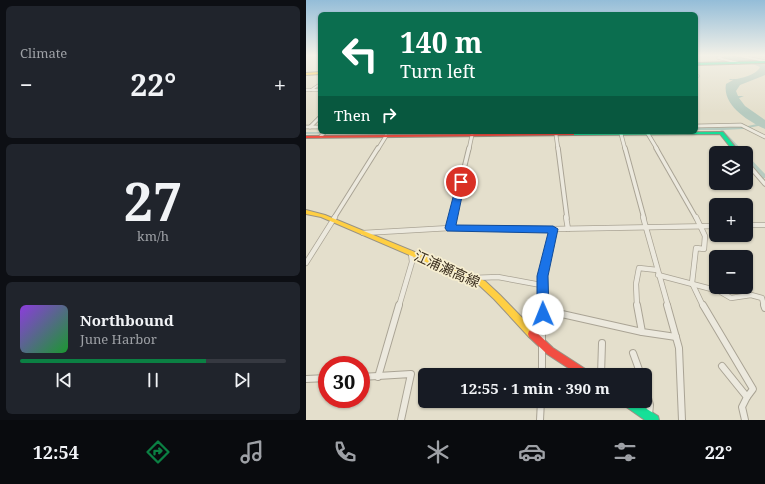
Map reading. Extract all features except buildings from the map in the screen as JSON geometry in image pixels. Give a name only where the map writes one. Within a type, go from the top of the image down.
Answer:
[{"type":"main road","points":[[698,133],[721,133],[732,146]]},
{"type":"main road","points":[[306,137],[322,135],[588,134]]},
{"type":"main road","name":"江浦瀬高線","points":[[306,212],[332,220],[482,284],[499,297],[543,345],[556,356],[576,368]]},
{"type":"main road","points":[[636,408],[652,418]]},
{"type":"street","points":[[311,90],[318,85]]},
{"type":"street","points":[[306,90],[318,90]]},
{"type":"street","points":[[308,127],[318,119]]},
{"type":"street","points":[[698,126],[740,126],[765,137]]},
{"type":"street","points":[[620,134],[679,348],[682,420]]},
{"type":"street","points":[[648,134],[701,226],[704,236],[704,249],[696,248],[692,283],[700,300],[753,389],[747,396],[742,407],[746,420]]},
{"type":"street","points":[[306,263],[387,135]]},
{"type":"street","points":[[450,228],[472,135]]},
{"type":"street","points":[[556,135],[568,229]]},
{"type":"street","points":[[753,170],[765,184]]},
{"type":"street","points":[[753,225],[765,225]]},
{"type":"street","points":[[362,233],[450,228],[568,229],[709,226]]},
{"type":"street","points":[[542,368],[542,276],[553,229]]},
{"type":"street","points":[[378,377],[412,262],[411,253]]},
{"type":"street","points":[[642,332],[637,313],[635,281],[639,268],[658,272],[720,291],[731,298],[752,295],[762,298],[765,308]]},
{"type":"street","points":[[470,278],[486,275],[541,285],[542,283]]},
{"type":"street","points":[[553,312],[642,332],[676,336]]},
{"type":"street","points":[[602,343],[602,368]]},
{"type":"street","points":[[633,354],[638,368]]},
{"type":"street","points":[[722,366],[747,396]]},
{"type":"street","points":[[370,377],[411,374],[402,420]]},
{"type":"street","points":[[306,379],[318,378]]},
{"type":"street","points":[[540,420],[541,408]]},
{"type":"street","points":[[650,408],[652,418]]},
{"type":"shaded area","points":[[765,75],[740,85],[736,91],[738,96],[744,96],[739,98],[745,106],[765,120],[765,129],[738,112],[728,99],[726,84],[733,80],[729,80],[747,76]]},
{"type":"waterway","points":[[698,129],[743,128],[762,124]]},
{"type":"waterway","points":[[721,129],[737,146]]},
{"type":"waterway","points":[[306,133],[318,133]]},
{"type":"waterway","points":[[753,164],[765,177]]},
{"type":"traffic: fast","points":[[698,133],[721,133],[732,146]]},
{"type":"traffic: fast","points":[[636,408],[654,420]]},
{"type":"traffic: slow","points":[[306,212],[323,216],[482,283],[532,334]]},
{"type":"traffic: jam","points":[[306,137],[572,134]]},
{"type":"traffic: jam","points":[[532,334],[550,351],[576,368]]},
{"type":"route","points":[[461,182],[450,228],[553,229],[542,276],[543,314]]}]
